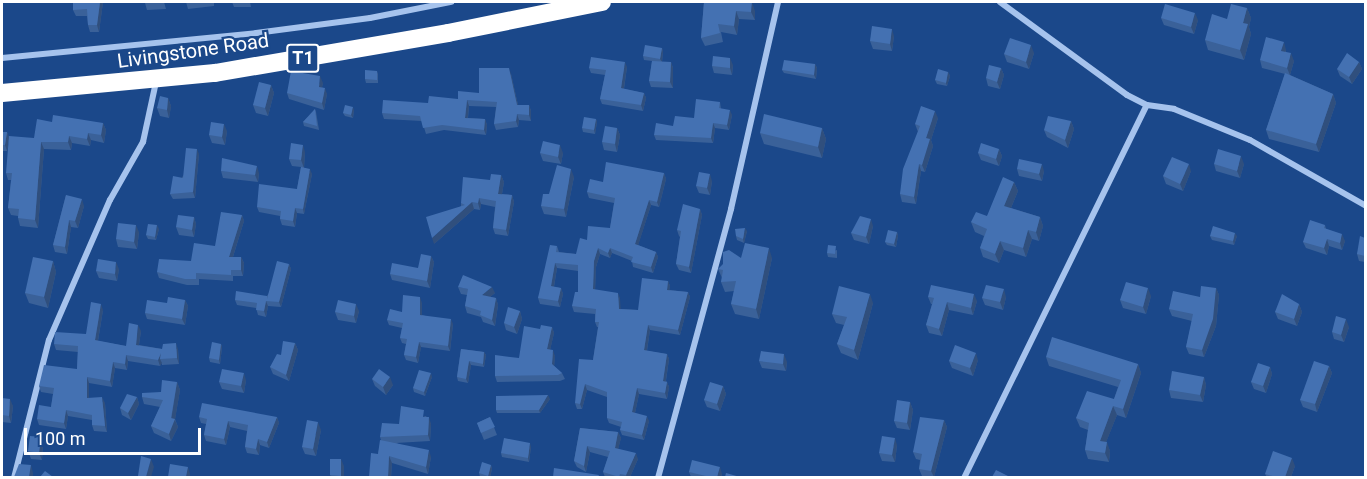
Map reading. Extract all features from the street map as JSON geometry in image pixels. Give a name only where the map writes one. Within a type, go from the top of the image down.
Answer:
[{"type":"highway","name":"Livingstone Road","points":[[2,93],[156,82],[448,33],[602,2]]},
{"type":"street","points":[[2,58],[256,33],[370,18],[451,2]]},
{"type":"street","points":[[658,477],[731,209],[778,2]]},
{"type":"street","points":[[1000,2],[1127,95],[1147,105],[1174,110],[1250,140],[1365,206]]},
{"type":"street","points":[[14,477],[49,340],[75,289],[110,200],[143,142],[156,82]]},
{"type":"street","points":[[964,477],[1147,105]]},
{"type":"building","points":[[73,2],[100,2],[97,25],[88,25],[87,9],[73,10]]},
{"type":"building","points":[[704,2],[752,2],[751,12],[736,11],[734,26],[718,24],[720,33],[701,38]]},
{"type":"building","points":[[1165,4],[1195,13],[1191,27],[1161,18]]},
{"type":"building","points":[[1231,4],[1247,8],[1243,23],[1248,24],[1240,50],[1205,40],[1212,14],[1227,19]]},
{"type":"building","points":[[872,26],[892,29],[890,44],[870,41]]},
{"type":"building","points":[[1266,37],[1284,42],[1281,51],[1291,53],[1287,68],[1260,60]]},
{"type":"building","points":[[1010,38],[1031,45],[1026,62],[1004,54]]},
{"type":"building","points":[[645,45],[662,48],[660,59],[643,56]]},
{"type":"building","points":[[1347,53],[1359,62],[1349,77],[1337,69]]},
{"type":"building","points":[[713,56],[730,58],[730,68],[712,66]]},
{"type":"building","points":[[591,57],[625,62],[621,88],[644,93],[641,105],[600,99],[606,70],[589,68]]},
{"type":"building","points":[[784,60],[815,64],[814,75],[782,70]]},
{"type":"building","points":[[652,61],[671,62],[670,82],[649,81]]},
{"type":"building","points":[[989,65],[1001,68],[997,82],[986,78]]},
{"type":"building","points":[[479,68],[509,68],[517,105],[529,105],[529,115],[517,114],[516,121],[494,124],[497,102],[467,100],[465,118],[485,119],[484,130],[442,125],[423,128],[420,116],[382,113],[383,100],[428,103],[429,96],[458,99],[458,91],[479,93]]},
{"type":"building","points":[[938,69],[948,72],[946,83],[935,80]]},
{"type":"building","points":[[365,70],[377,71],[377,80],[365,79]]},
{"type":"building","points":[[291,71],[320,76],[319,87],[325,88],[322,103],[287,93]]},
{"type":"building","points":[[1285,73],[1333,94],[1316,144],[1266,130]]},
{"type":"building","points":[[259,82],[271,85],[265,108],[253,105]]},
{"type":"building","points":[[160,96],[168,98],[167,110],[157,108]]},
{"type":"building","points":[[696,99],[720,102],[719,108],[730,110],[727,125],[713,123],[711,138],[654,135],[656,123],[673,126],[675,116],[694,118]]},
{"type":"building","points":[[345,105],[353,107],[351,115],[343,113]]},
{"type":"building","points":[[921,106],[935,111],[926,138],[930,139],[922,165],[919,164],[914,197],[900,194],[903,169],[920,126],[915,124]]},
{"type":"building","points":[[315,109],[317,126],[303,122]]},
{"type":"building","points":[[764,114],[822,128],[818,147],[760,133]]},
{"type":"building","points":[[53,115],[103,123],[101,135],[88,133],[87,139],[69,136],[68,142],[41,142],[35,220],[18,218],[19,209],[8,208],[12,173],[6,173],[9,136],[34,138],[37,119],[52,122]]},
{"type":"building","points":[[1048,116],[1071,121],[1065,140],[1044,130]]},
{"type":"building","points":[[584,117],[596,119],[594,130],[582,128]]},
{"type":"building","points":[[211,122],[224,124],[222,137],[209,135]]},
{"type":"building","points":[[605,126],[617,128],[615,144],[602,142]]},
{"type":"building","points":[[2,132],[7,132],[5,145],[2,145]]},
{"type":"building","points":[[543,141],[560,145],[558,157],[540,153]]},
{"type":"building","points":[[291,143],[303,145],[301,160],[289,159]]},
{"type":"building","points":[[981,143],[999,149],[996,159],[978,153]]},
{"type":"building","points":[[186,148],[197,149],[193,192],[170,194],[173,176],[183,178]]},
{"type":"building","points":[[1218,149],[1241,156],[1237,171],[1214,164]]},
{"type":"building","points":[[1172,157],[1189,164],[1180,184],[1163,176]]},
{"type":"building","points":[[222,158],[257,166],[255,175],[221,171]]},
{"type":"building","points":[[1019,159],[1042,164],[1039,174],[1017,169]]},
{"type":"building","points":[[606,162],[664,173],[657,202],[649,200],[635,244],[656,252],[651,267],[631,262],[633,257],[610,248],[608,253],[598,248],[594,261],[593,289],[618,293],[619,309],[638,310],[642,278],[668,281],[667,290],[688,292],[678,330],[648,325],[644,350],[667,354],[663,381],[667,382],[665,393],[637,388],[632,412],[647,416],[642,435],[620,430],[622,422],[607,418],[607,392],[585,384],[580,404],[575,403],[579,359],[593,360],[599,322],[595,322],[596,309],[572,306],[575,292],[578,292],[578,265],[555,263],[551,286],[561,288],[558,301],[538,298],[550,245],[557,246],[556,252],[576,254],[580,238],[587,240],[588,226],[610,228],[615,198],[587,192],[590,179],[603,182]]},
{"type":"building","points":[[557,165],[571,169],[564,209],[541,206],[543,194],[549,194]]},
{"type":"building","points":[[301,167],[310,169],[303,209],[295,208],[293,221],[280,219],[281,211],[257,207],[259,184],[297,189]]},
{"type":"building","points":[[699,172],[710,174],[707,188],[696,186]]},
{"type":"building","points":[[491,174],[501,175],[498,194],[512,195],[506,230],[493,228],[496,201],[479,198],[478,203],[472,202],[432,238],[426,217],[465,205],[461,203],[463,177],[490,180]]},
{"type":"building","points":[[1003,177],[1014,182],[1004,206],[1040,217],[1036,232],[1028,230],[1023,248],[1000,241],[995,254],[980,248],[987,229],[971,222],[976,212],[987,216]]},
{"type":"building","points":[[66,195],[82,199],[75,221],[69,220],[65,247],[53,245]]},
{"type":"building","points":[[683,204],[700,209],[689,267],[676,264],[681,231],[677,230]]},
{"type":"building","points":[[221,212],[242,215],[229,257],[241,257],[241,270],[231,270],[231,275],[196,273],[196,279],[185,279],[157,272],[159,259],[191,261],[194,243],[215,246]]},
{"type":"building","points":[[178,215],[194,217],[192,230],[176,227]]},
{"type":"building","points":[[860,216],[871,219],[866,237],[851,233]]},
{"type":"building","points":[[1310,220],[1342,234],[1340,243],[1327,239],[1324,248],[1303,242]]},
{"type":"building","points":[[118,223],[136,225],[134,242],[116,239]]},
{"type":"building","points":[[148,224],[157,225],[155,237],[146,235]]},
{"type":"building","points":[[1213,226],[1235,233],[1233,241],[1210,236]]},
{"type":"building","points":[[745,228],[743,239],[736,236],[735,229]]},
{"type":"building","points":[[888,230],[897,232],[894,244],[885,242]]},
{"type":"building","points":[[1360,236],[1365,238],[1365,256],[1357,254]]},
{"type":"building","points":[[745,243],[769,248],[756,309],[731,304],[736,281],[721,282],[723,270],[718,269],[723,264],[723,252],[729,250],[741,258]]},
{"type":"building","points":[[828,245],[836,246],[835,254],[827,253]]},
{"type":"building","points":[[421,254],[431,256],[427,281],[390,274],[392,263],[418,268]]},
{"type":"building","points":[[33,257],[53,261],[44,297],[25,293]]},
{"type":"building","points":[[98,259],[116,262],[115,274],[96,271]]},
{"type":"building","points":[[277,261],[289,264],[279,302],[266,301],[264,311],[256,310],[257,303],[235,300],[236,291],[267,296],[267,299]]},
{"type":"building","points":[[463,275],[492,287],[482,295],[496,298],[492,320],[480,315],[481,311],[465,306],[468,289],[458,287]]},
{"type":"building","points":[[1126,282],[1148,288],[1143,307],[1120,300]]},
{"type":"building","points":[[931,285],[974,294],[971,308],[947,302],[939,329],[926,325],[934,298],[928,297]]},
{"type":"building","points":[[986,285],[1004,289],[1000,302],[982,298]]},
{"type":"building","points":[[839,286],[870,294],[854,350],[837,344],[847,317],[832,314]]},
{"type":"building","points":[[1201,286],[1216,288],[1213,319],[1202,350],[1186,347],[1193,314],[1169,309],[1173,291],[1200,297]]},
{"type":"building","points":[[1282,294],[1299,304],[1294,319],[1275,312]]},
{"type":"building","points":[[403,295],[420,297],[420,315],[451,319],[448,346],[419,342],[416,357],[404,355],[407,339],[400,338],[403,323],[387,320],[390,309],[402,312]]},
{"type":"building","points":[[168,297],[185,300],[182,319],[145,313],[147,300],[167,303]]},
{"type":"building","points":[[338,300],[356,304],[354,316],[335,312]]},
{"type":"building","points":[[91,302],[101,304],[95,340],[126,346],[129,323],[138,325],[136,345],[162,349],[163,344],[176,343],[177,358],[160,359],[161,353],[158,360],[126,355],[125,364],[113,362],[110,381],[87,377],[87,398],[102,397],[105,426],[92,425],[92,415],[66,410],[64,423],[37,419],[39,405],[51,407],[54,388],[39,386],[44,365],[77,369],[78,346],[54,344],[55,332],[86,334]]},
{"type":"building","points":[[508,307],[520,311],[514,327],[504,323]]},
{"type":"building","points":[[1336,316],[1346,319],[1341,335],[1332,332]]},
{"type":"building","points":[[541,325],[552,327],[547,349],[553,350],[552,364],[562,373],[558,375],[495,376],[495,355],[519,358],[524,326],[540,329]]},
{"type":"building","points":[[1052,337],[1138,364],[1123,409],[1113,406],[1100,441],[1107,442],[1105,453],[1085,450],[1089,423],[1076,418],[1087,391],[1114,399],[1121,380],[1046,357]]},
{"type":"building","points":[[283,341],[295,343],[286,375],[270,367],[277,354],[281,355]]},
{"type":"building","points":[[212,342],[221,344],[219,360],[209,358]]},
{"type":"building","points":[[955,345],[976,353],[970,368],[949,361]]},
{"type":"building","points":[[461,349],[484,352],[483,364],[469,361],[466,379],[457,377]]},
{"type":"building","points":[[761,351],[784,354],[783,364],[759,361]]},
{"type":"building","points":[[1314,361],[1329,366],[1315,404],[1300,400]]},
{"type":"building","points":[[1258,363],[1270,367],[1263,386],[1251,382]]},
{"type":"building","points":[[222,369],[244,373],[241,386],[219,382]]},
{"type":"building","points":[[379,369],[390,377],[383,387],[372,379]]},
{"type":"building","points":[[419,370],[431,373],[424,392],[413,388]]},
{"type":"building","points":[[1172,371],[1204,377],[1200,395],[1169,390]]},
{"type":"building","points":[[162,380],[177,382],[171,418],[175,419],[169,434],[151,426],[163,400],[142,397],[142,393],[161,392]]},
{"type":"building","points":[[710,382],[723,386],[717,404],[704,400]]},
{"type":"building","points":[[127,394],[137,397],[128,413],[120,408]]},
{"type":"building","points":[[548,395],[539,410],[496,410],[496,396]]},
{"type":"building","points":[[2,398],[10,399],[9,416],[2,415]]},
{"type":"building","points":[[897,400],[910,402],[907,423],[894,421]]},
{"type":"building","points":[[202,403],[277,417],[267,442],[258,439],[256,449],[245,447],[248,425],[228,421],[224,439],[204,435],[207,419],[199,417]]},
{"type":"building","points":[[401,406],[424,410],[423,417],[429,417],[428,435],[380,437],[382,423],[399,424]]},
{"type":"building","points":[[490,417],[495,427],[481,433],[477,423]]},
{"type":"building","points":[[920,417],[944,420],[931,471],[919,469],[922,454],[913,452]]},
{"type":"building","points":[[307,420],[318,422],[313,449],[302,447]]},
{"type":"building","points":[[580,428],[618,432],[615,448],[636,453],[626,475],[620,474],[619,477],[603,472],[610,451],[587,446],[584,466],[574,461]]},
{"type":"building","points":[[30,436],[41,437],[39,453],[28,451]]},
{"type":"building","points":[[882,436],[895,438],[892,455],[879,453]]},
{"type":"building","points":[[504,438],[530,443],[528,458],[501,453]]},
{"type":"building","points":[[380,440],[429,450],[426,467],[389,456],[388,477],[369,477],[371,453],[378,454]]},
{"type":"building","points":[[1273,451],[1292,458],[1285,477],[1265,474]]},
{"type":"building","points":[[141,456],[151,459],[146,477],[138,476]]},
{"type":"building","points":[[330,459],[341,459],[341,476],[330,475]]},
{"type":"building","points":[[692,460],[720,467],[717,477],[689,472]]},
{"type":"building","points":[[482,462],[491,465],[488,476],[479,473]]},
{"type":"building","points":[[19,464],[31,465],[29,477],[14,477]]},
{"type":"building","points":[[170,464],[188,467],[186,477],[168,477]]},
{"type":"building","points":[[554,468],[599,475],[598,477],[553,477]]},
{"type":"building","points":[[996,470],[1010,477],[992,477]]},
{"type":"building","points":[[45,471],[53,477],[40,477]]},
{"type":"building","points":[[726,473],[740,477],[725,477]]}]
